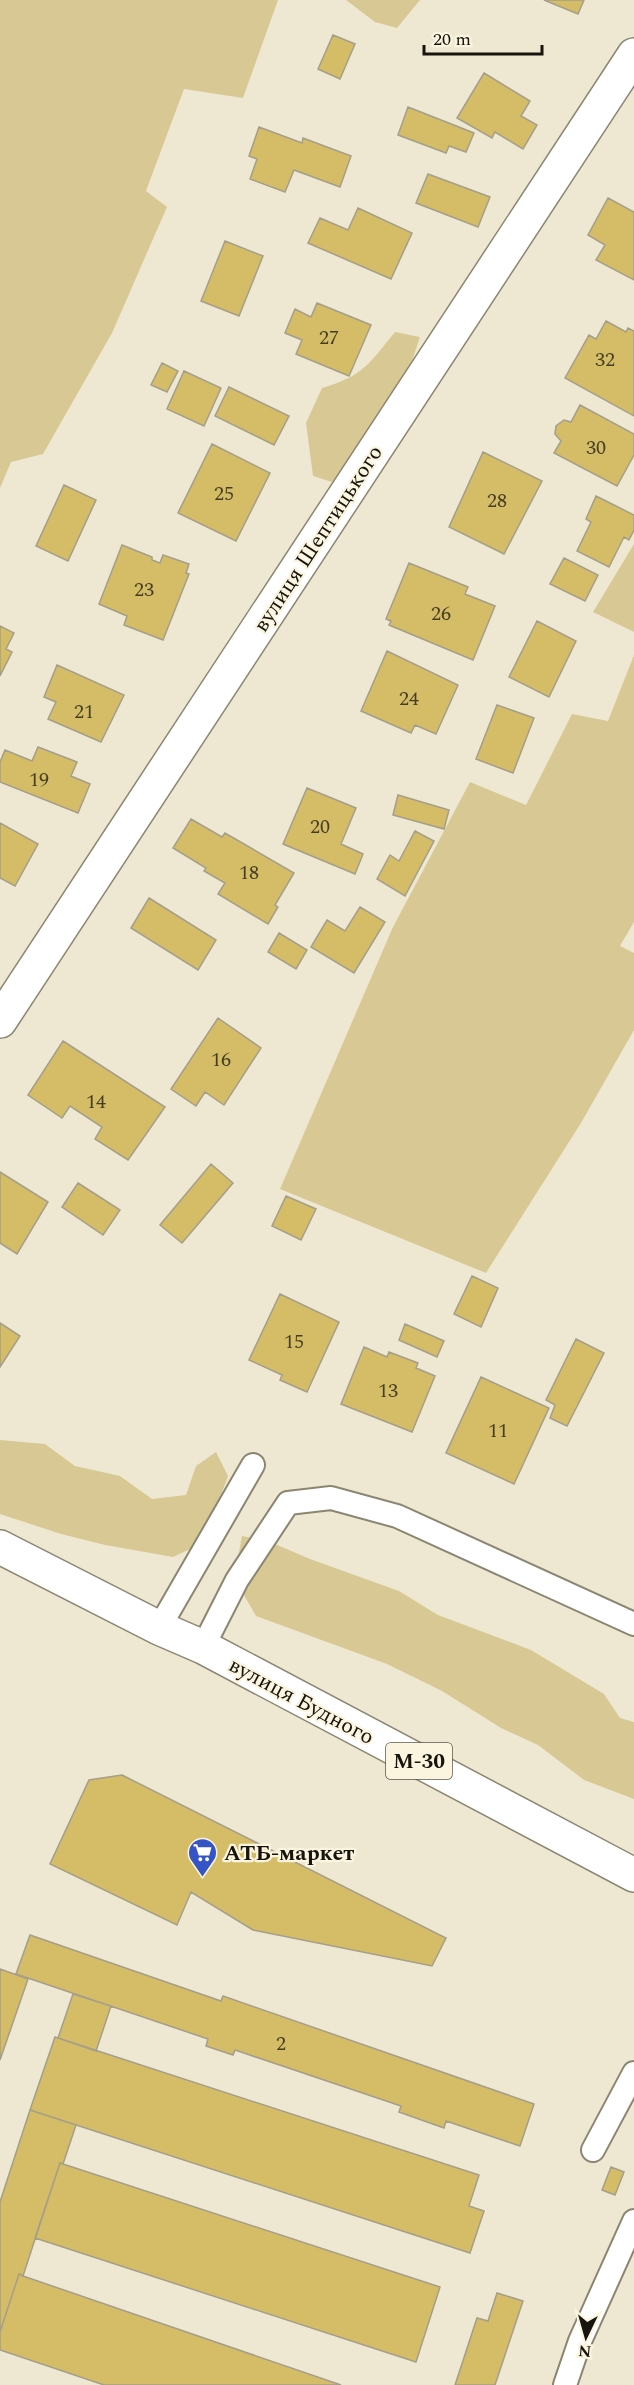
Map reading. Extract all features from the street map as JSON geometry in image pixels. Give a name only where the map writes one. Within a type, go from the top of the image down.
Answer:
[{"type":"main road","name":"вулиця Шептицького","points":[[0,1021],[634,55]]},
{"type":"main road","name":"вулиця Будного","points":[[0,1547],[159,1628],[203,1647],[634,1875]]},
{"type":"lane","points":[[159,1628],[253,1465]]},
{"type":"lane","points":[[203,1647],[237,1580],[288,1503],[331,1498],[397,1516],[634,1624]]},
{"type":"lane","points":[[593,2150],[634,2073]]},
{"type":"lane","points":[[564,2385],[580,2341],[634,2221]]},
{"type":"shaded area","points":[[0,0],[278,0],[243,98],[184,89],[146,191],[167,207],[112,333],[43,454],[11,462],[0,488]]},
{"type":"shaded area","points":[[346,0],[420,0],[397,28],[375,22]]},
{"type":"shaded area","points":[[395,332],[420,337],[407,376],[349,471],[332,482],[313,476],[306,423],[322,388],[347,379],[364,368]]},
{"type":"shaded area","points":[[634,544],[634,632],[593,612]]},
{"type":"shaded area","points":[[634,655],[634,922],[620,946],[634,953],[634,1030],[581,1123],[486,1273],[280,1189],[393,927],[470,782],[526,805],[572,714],[608,721]]},
{"type":"shaded area","points":[[0,1440],[45,1444],[75,1466],[120,1476],[152,1499],[186,1495],[196,1466],[216,1452],[228,1476],[203,1543],[173,1557],[105,1545],[61,1534],[0,1514]]},
{"type":"shaded area","points":[[242,1536],[268,1541],[310,1559],[399,1591],[438,1615],[531,1650],[604,1694],[620,1718],[634,1722],[634,1799],[584,1780],[538,1745],[501,1728],[442,1691],[387,1664],[256,1616],[234,1578]]},
{"type":"building","points":[[544,0],[584,0],[578,14]]},
{"type":"building","points":[[333,35],[355,44],[340,79],[318,69]]},
{"type":"building","points":[[484,73],[530,101],[521,116],[537,125],[523,149],[495,132],[492,138],[457,118]]},
{"type":"building","points":[[408,107],[474,133],[466,152],[449,146],[446,153],[398,135]]},
{"type":"building","points":[[259,127],[302,143],[303,138],[351,156],[340,187],[294,170],[285,192],[250,179],[257,159],[249,156]]},
{"type":"building","points":[[428,174],[490,197],[478,227],[416,203]]},
{"type":"building","points":[[608,198],[634,212],[634,280],[596,260],[605,245],[588,235]]},
{"type":"building","points":[[358,208],[412,233],[391,279],[308,243],[320,218],[348,230]]},
{"type":"building","points":[[225,241],[263,256],[239,316],[201,301]]},
{"type":"building","points":[[317,303],[371,325],[349,376],[296,354],[302,340],[285,333],[295,309],[311,317]]},
{"type":"building","points":[[606,321],[626,332],[628,328],[634,331],[634,416],[565,378],[589,335],[596,339]]},
{"type":"building","points":[[162,363],[178,371],[167,392],[151,385]]},
{"type":"building","points":[[184,371],[221,388],[204,426],[167,409]]},
{"type":"building","points":[[229,387],[289,416],[274,445],[215,416]]},
{"type":"building","points":[[580,405],[634,434],[634,455],[617,486],[554,453],[561,441],[555,434],[556,426],[564,420],[571,422]]},
{"type":"building","points":[[212,444],[270,473],[236,541],[178,513]]},
{"type":"building","points":[[483,452],[542,481],[504,554],[449,527]]},
{"type":"building","points":[[64,485],[96,500],[68,561],[36,546]]},
{"type":"building","points":[[596,496],[634,515],[634,530],[629,540],[624,537],[609,567],[577,551],[591,522],[586,519]]},
{"type":"building","points":[[122,545],[152,557],[152,560],[160,563],[163,555],[189,564],[186,573],[189,574],[163,640],[124,625],[127,616],[99,604]]},
{"type":"building","points":[[564,558],[598,575],[585,601],[550,584]]},
{"type":"building","points":[[409,563],[468,587],[465,594],[495,606],[473,660],[389,625],[391,621],[386,619]]},
{"type":"building","points":[[537,621],[576,641],[549,697],[509,677]]},
{"type":"building","points":[[0,626],[14,633],[6,649],[12,652],[0,676]]},
{"type":"building","points":[[387,651],[458,685],[436,734],[415,725],[411,733],[361,711]]},
{"type":"building","points":[[57,665],[124,695],[101,742],[48,719],[56,702],[44,697]]},
{"type":"building","points":[[497,705],[534,718],[513,773],[476,759]]},
{"type":"building","points":[[38,747],[77,762],[71,776],[90,784],[78,813],[0,782],[0,762],[5,750],[32,761]]},
{"type":"building","points":[[307,788],[356,808],[341,844],[363,854],[355,874],[283,844]]},
{"type":"building","points":[[398,795],[449,810],[444,829],[393,815]]},
{"type":"building","points":[[191,819],[222,837],[225,833],[294,873],[275,905],[278,907],[268,924],[218,894],[225,883],[204,871],[206,868],[173,848]]},
{"type":"building","points":[[0,823],[38,844],[15,886],[0,878]]},
{"type":"building","points":[[415,831],[434,841],[405,896],[377,879],[390,855],[399,861]]},
{"type":"building","points":[[149,898],[216,940],[198,970],[131,928]]},
{"type":"building","points":[[360,907],[385,922],[354,973],[311,947],[327,920],[345,931]]},
{"type":"building","points":[[279,933],[307,950],[296,969],[268,952]]},
{"type":"building","points":[[218,1018],[261,1048],[224,1105],[205,1092],[196,1106],[171,1089]]},
{"type":"building","points":[[63,1041],[165,1107],[128,1160],[95,1139],[102,1127],[70,1106],[62,1118],[28,1095]]},
{"type":"building","points":[[211,1164],[233,1183],[182,1243],[160,1225]]},
{"type":"building","points":[[0,1172],[48,1202],[17,1254],[0,1243]]},
{"type":"building","points":[[78,1183],[120,1210],[103,1235],[62,1207]]},
{"type":"building","points":[[286,1196],[316,1209],[301,1240],[272,1226]]},
{"type":"building","points":[[472,1276],[498,1288],[481,1327],[454,1314]]},
{"type":"building","points":[[280,1294],[339,1322],[307,1392],[280,1380],[282,1375],[249,1360]]},
{"type":"building","points":[[0,1323],[20,1336],[0,1367]]},
{"type":"building","points":[[405,1324],[444,1341],[437,1357],[399,1340]]},
{"type":"building","points":[[576,1339],[604,1353],[567,1426],[550,1418],[555,1405],[546,1400]]},
{"type":"building","points":[[364,1347],[387,1357],[389,1352],[418,1363],[416,1368],[435,1376],[412,1432],[341,1404]]},
{"type":"building","points":[[481,1377],[549,1408],[514,1484],[446,1453]]},
{"type":"building","name":"АТБ-маркет","points":[[122,1775],[446,1938],[432,1966],[253,1930],[191,1892],[177,1925],[50,1864],[89,1780]]},
{"type":"building","points":[[30,1935],[221,2001],[223,1996],[534,2104],[520,2146],[446,2121],[444,2128],[399,2112],[401,2106],[235,2050],[233,2055],[206,2046],[208,2039],[16,1974]]},
{"type":"building","points":[[0,1969],[28,1979],[0,2060]]},
{"type":"building","points":[[73,1994],[111,2006],[96,2051],[58,2038]]},
{"type":"building","points":[[55,2037],[479,2175],[469,2206],[484,2211],[470,2253],[30,2110]]},
{"type":"building","points":[[30,2110],[76,2125],[63,2164],[60,2163],[23,2276],[19,2274],[0,2332],[0,2202]]},
{"type":"building","points":[[60,2163],[440,2287],[416,2362],[35,2238]]},
{"type":"building","points":[[611,2167],[624,2172],[615,2195],[602,2190]]},
{"type":"building","points":[[19,2274],[341,2385],[104,2385],[0,2350],[0,2332]]},
{"type":"building","points":[[497,2293],[523,2301],[495,2385],[455,2385],[477,2318],[488,2321]]},
{"type":"place","name":"АТБ-маркет","points":[[203,1878]]}]
